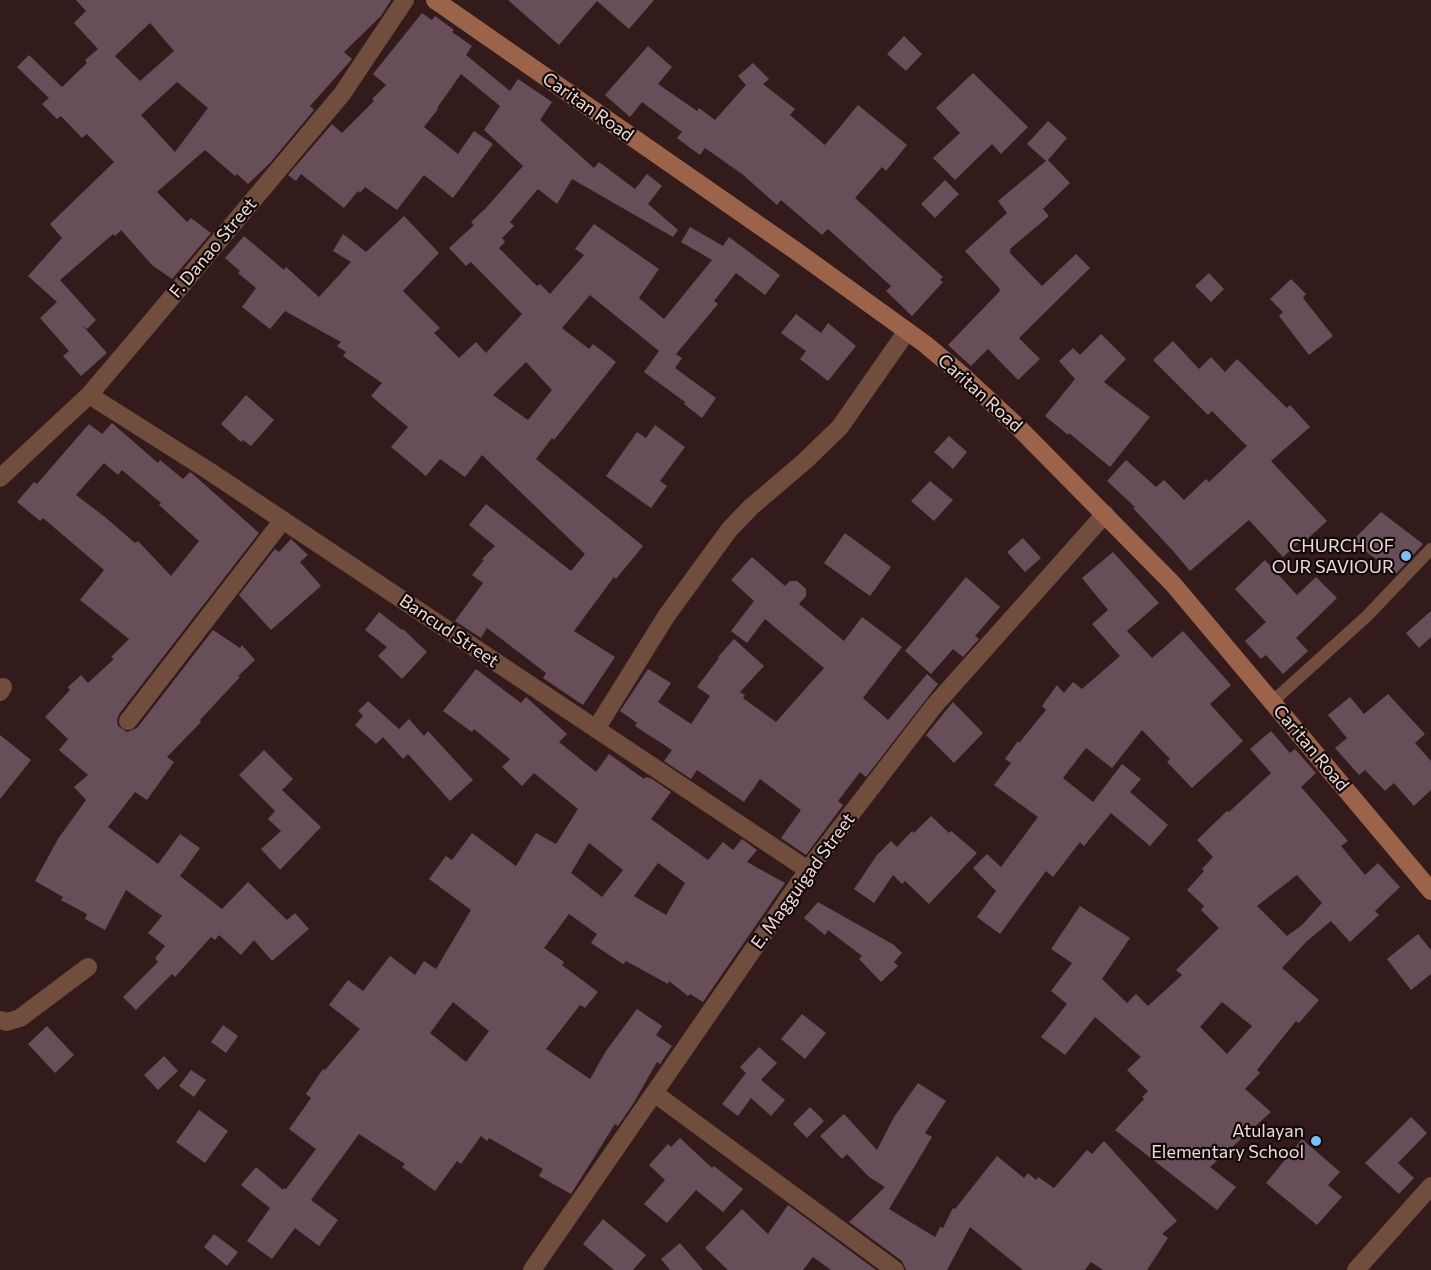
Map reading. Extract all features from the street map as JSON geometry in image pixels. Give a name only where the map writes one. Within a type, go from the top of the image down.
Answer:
[{"type":"main road","name":"Caritan Road","points":[[435,0],[907,331],[963,376],[1105,514],[1173,584],[1431,891]]},
{"type":"street","name":"F. Danao Street","points":[[0,478],[89,395],[342,94],[405,0]]},
{"type":"street","points":[[596,729],[667,615],[729,530],[751,507],[805,461],[840,427],[907,331]]},
{"type":"street","name":"Bancud Street","points":[[89,395],[283,520],[808,870]]},
{"type":"street","name":"E. Magguigad Street","points":[[532,1270],[808,870],[934,706],[1105,514]]},
{"type":"street","points":[[128,721],[283,520]]},
{"type":"street","points":[[0,1020],[7,1022],[20,1018],[88,967]]},
{"type":"street","points":[[654,1093],[895,1270]]},
{"type":"street","points":[[1356,1270],[1431,1186]]},
{"type":"lane","points":[[1272,702],[1366,616],[1431,549]]},
{"type":"building","points":[[76,0],[391,0],[381,16],[344,52],[352,59],[310,106],[314,110],[270,163],[248,184],[205,150],[157,192],[187,222],[191,218],[211,233],[172,279],[152,265],[121,230],[115,236],[113,234],[60,280],[96,320],[87,329],[82,325],[107,353],[81,376],[63,356],[69,351],[40,318],[57,302],[28,276],[62,238],[50,224],[114,162],[87,134],[82,138],[61,116],[57,119],[42,104],[49,98],[17,67],[29,55],[62,87],[87,63],[85,60],[98,49],[74,23],[86,11]],"holes":[[[150,23],[174,51],[140,81],[115,56]],[[177,82],[208,108],[175,152],[141,115]]]},
{"type":"building","points":[[508,0],[654,0],[629,29],[597,1],[559,45]]},
{"type":"building","points":[[422,13],[432,20],[435,16],[472,46],[466,55],[510,91],[518,79],[552,102],[540,120],[594,168],[599,162],[635,189],[647,174],[662,186],[648,204],[678,230],[673,237],[572,179],[557,204],[538,189],[510,222],[514,226],[502,238],[505,242],[499,248],[537,286],[540,284],[550,294],[584,255],[575,249],[594,224],[659,269],[639,298],[664,319],[712,260],[681,242],[690,227],[723,246],[729,237],[780,275],[765,295],[736,273],[714,301],[718,304],[676,354],[682,358],[675,368],[716,398],[702,418],[684,404],[685,402],[644,372],[659,351],[590,295],[562,328],[589,349],[593,344],[616,362],[536,459],[643,546],[616,579],[614,577],[574,631],[615,657],[583,705],[543,678],[546,673],[487,628],[481,638],[455,621],[483,583],[472,575],[484,560],[482,559],[495,546],[469,525],[486,504],[571,571],[585,554],[482,455],[465,477],[440,459],[426,476],[391,447],[408,427],[371,396],[382,383],[343,356],[346,352],[337,346],[341,342],[285,311],[270,329],[242,307],[256,288],[225,258],[244,236],[284,270],[286,267],[319,297],[351,262],[333,251],[343,234],[366,252],[404,216],[439,253],[403,291],[440,328],[434,333],[459,358],[476,342],[486,353],[522,314],[471,262],[466,266],[449,248],[474,225],[471,222],[523,166],[484,130],[500,106],[461,74],[424,127],[458,154],[474,131],[493,144],[453,198],[424,175],[397,210],[365,187],[360,193],[358,191],[344,208],[301,174],[296,181],[288,175],[332,124],[342,133],[374,101],[372,99],[386,85],[373,74]],"holes":[[[526,362],[552,390],[528,420],[493,395]]]},
{"type":"building","points":[[904,36],[922,54],[906,71],[887,54]]},
{"type":"building","points":[[648,46],[672,67],[658,84],[697,111],[699,108],[715,120],[746,85],[738,76],[753,63],[769,79],[763,84],[795,109],[790,115],[825,145],[858,105],[907,145],[886,171],[882,167],[855,198],[943,277],[940,280],[943,282],[912,316],[886,291],[891,286],[828,229],[822,235],[781,200],[777,205],[742,174],[705,148],[700,155],[677,138],[682,132],[642,102],[630,117],[605,95]]},
{"type":"building","points":[[973,73],[1028,127],[1001,154],[992,144],[955,180],[933,158],[960,133],[936,108]]},
{"type":"building","points":[[1048,121],[1067,138],[1048,160],[1070,183],[1043,209],[1049,216],[1009,252],[1042,286],[1076,254],[1090,268],[1019,338],[1040,359],[1018,380],[988,349],[971,366],[948,345],[1000,291],[965,251],[1007,213],[998,201],[1046,161],[1027,144]]},
{"type":"building","points":[[945,180],[959,194],[935,218],[921,204]]},
{"type":"building","points":[[1209,273],[1224,289],[1211,302],[1195,286]]},
{"type":"building","points":[[1291,279],[1306,294],[1303,298],[1333,336],[1309,355],[1279,316],[1283,312],[1270,299]]},
{"type":"building","points":[[796,314],[821,333],[828,323],[856,346],[828,381],[800,359],[806,351],[781,333]]},
{"type":"building","points":[[1101,334],[1126,359],[1104,382],[1150,417],[1110,467],[1045,416],[1075,379],[1059,361],[1073,348],[1080,355]]},
{"type":"building","points":[[1173,341],[1199,369],[1211,357],[1225,372],[1237,359],[1287,408],[1290,405],[1310,427],[1271,461],[1327,521],[1283,557],[1249,520],[1190,571],[1133,508],[1135,507],[1107,481],[1126,460],[1156,487],[1164,480],[1184,500],[1206,479],[1209,482],[1247,446],[1212,411],[1208,415],[1153,360]]},
{"type":"building","points":[[246,395],[274,420],[251,446],[243,440],[241,442],[221,424]]},
{"type":"building","points":[[112,423],[158,463],[160,460],[183,479],[190,472],[259,533],[119,714],[118,726],[127,732],[137,728],[213,630],[240,648],[242,645],[255,660],[238,676],[240,677],[200,720],[201,722],[167,757],[174,762],[147,800],[135,792],[108,827],[158,864],[180,834],[200,848],[180,876],[222,909],[248,882],[287,920],[295,913],[309,929],[272,961],[254,940],[241,955],[219,935],[215,940],[211,937],[175,977],[172,974],[136,1010],[123,997],[158,962],[155,958],[165,946],[148,933],[162,916],[126,890],[105,930],[85,919],[87,914],[61,900],[63,897],[35,881],[58,839],[86,800],[74,787],[88,775],[59,750],[68,739],[45,717],[70,690],[68,687],[81,675],[88,683],[114,659],[111,657],[129,639],[80,600],[104,570],[43,518],[40,521],[17,502],[34,482],[37,484],[89,424],[102,434]],"holes":[[[104,463],[118,475],[122,470],[161,503],[159,505],[199,541],[171,576],[138,541],[135,543],[76,495]]]},
{"type":"building","points":[[655,425],[685,447],[660,481],[667,486],[651,508],[606,476],[637,432],[646,438]]},
{"type":"building","points":[[949,436],[967,452],[953,469],[934,452]]},
{"type":"building","points":[[930,481],[953,500],[934,521],[911,501]]},
{"type":"building","points":[[1381,512],[1423,544],[1396,574],[1352,541]]},
{"type":"building","points":[[845,533],[891,567],[870,596],[824,563]]},
{"type":"building","points":[[1023,538],[1041,558],[1025,572],[1007,552]]},
{"type":"building","points":[[291,539],[308,555],[300,562],[321,586],[271,630],[239,595],[275,549],[279,552]]},
{"type":"building","points":[[1113,552],[1159,603],[1127,631],[1152,658],[1183,631],[1231,685],[1210,704],[1243,741],[1192,788],[1167,762],[1170,759],[1142,730],[1112,768],[1086,748],[1063,778],[1093,802],[1122,764],[1141,779],[1130,792],[1168,825],[1150,846],[1111,813],[1084,846],[1080,842],[1053,877],[1046,871],[1000,934],[977,917],[996,891],[973,868],[987,854],[1001,867],[1038,817],[994,785],[1011,763],[1005,759],[1046,710],[1042,706],[1057,685],[1064,693],[1073,682],[1082,689],[1120,656],[1092,624],[1108,610],[1082,578]]},
{"type":"building","points":[[752,557],[785,586],[790,581],[797,581],[806,589],[806,596],[799,604],[844,641],[862,617],[902,647],[863,698],[888,720],[927,674],[938,684],[866,777],[860,772],[838,801],[843,805],[806,855],[781,838],[801,810],[760,779],[744,802],[697,770],[691,779],[664,761],[672,750],[635,726],[637,723],[620,711],[648,669],[671,683],[658,702],[691,724],[710,696],[697,687],[734,639],[764,666],[740,692],[745,695],[743,698],[776,722],[824,668],[765,619],[747,643],[731,631],[754,601],[731,580]]},
{"type":"building","points":[[1265,560],[1297,595],[1316,577],[1337,598],[1296,638],[1308,651],[1283,674],[1266,655],[1261,659],[1245,641],[1266,622],[1235,589]]},
{"type":"building","points":[[966,577],[1000,607],[975,636],[979,639],[963,657],[953,649],[931,674],[905,651]]},
{"type":"building","points":[[1431,611],[1431,637],[1419,648],[1406,633]]},
{"type":"building","points":[[379,612],[403,629],[427,652],[402,679],[378,656],[387,647],[365,630]]},
{"type":"building","points":[[476,669],[521,703],[526,697],[567,734],[559,742],[596,772],[609,754],[644,779],[646,777],[652,779],[671,792],[651,819],[708,860],[723,842],[733,850],[742,839],[757,850],[747,862],[785,883],[703,1002],[690,994],[688,996],[669,981],[668,984],[626,961],[623,964],[591,943],[597,934],[569,914],[544,948],[564,962],[562,965],[598,992],[585,1008],[580,1005],[546,1049],[590,1079],[606,1051],[637,1009],[662,1026],[656,1035],[672,1046],[660,1064],[657,1062],[633,1104],[618,1126],[615,1124],[571,1194],[539,1176],[543,1169],[489,1138],[487,1141],[481,1136],[461,1164],[457,1161],[435,1191],[402,1167],[405,1164],[359,1134],[311,1200],[338,1220],[319,1246],[295,1228],[272,1259],[247,1241],[270,1208],[241,1185],[256,1167],[283,1190],[286,1189],[316,1149],[289,1129],[311,1098],[306,1094],[323,1069],[325,1070],[360,1029],[329,1005],[348,980],[363,991],[390,956],[415,975],[424,961],[436,969],[471,910],[429,879],[446,856],[452,860],[472,833],[516,866],[536,833],[556,844],[578,809],[534,773],[522,786],[502,767],[510,759],[474,729],[472,732],[443,711]],"holes":[[[589,843],[623,870],[602,897],[571,873]],[[658,863],[685,883],[666,915],[634,896]],[[453,1002],[489,1031],[466,1062],[430,1033]]]},
{"type":"building","points":[[1388,694],[1425,734],[1415,743],[1431,761],[1431,790],[1414,806],[1394,783],[1385,791],[1365,770],[1359,775],[1335,748],[1347,738],[1328,715],[1350,697],[1364,714]]},
{"type":"building","points":[[368,701],[399,729],[409,719],[424,736],[428,731],[473,780],[450,801],[408,754],[403,759],[383,737],[376,744],[355,725],[363,716],[358,711]]},
{"type":"building","points":[[953,702],[983,733],[954,763],[926,735]]},
{"type":"building","points":[[1271,731],[1290,753],[1295,749],[1316,773],[1301,787],[1348,841],[1341,846],[1365,875],[1378,863],[1400,887],[1375,911],[1379,915],[1350,942],[1331,921],[1306,942],[1282,968],[1319,1000],[1299,1023],[1296,1021],[1257,1070],[1260,1073],[1245,1089],[1271,1112],[1210,1167],[1236,1187],[1217,1210],[1115,1130],[1144,1099],[1142,1097],[1148,1091],[1127,1070],[1141,1057],[1095,1017],[1065,1055],[1041,1037],[1067,1004],[1051,991],[1072,963],[1051,949],[1080,906],[1130,938],[1102,979],[1127,1003],[1136,994],[1148,1006],[1182,975],[1176,970],[1219,928],[1201,910],[1204,906],[1187,890],[1213,857],[1197,840],[1271,773],[1250,749]],"holes":[[[1297,875],[1322,903],[1302,925],[1287,936],[1257,906]],[[1222,1002],[1252,1026],[1227,1054],[1200,1027]]]},
{"type":"building","points":[[0,735],[31,760],[0,799]]},
{"type":"building","points":[[264,750],[293,779],[282,790],[321,827],[280,870],[261,849],[281,831],[268,819],[275,811],[239,775]]},
{"type":"building","points":[[931,816],[949,833],[951,831],[977,853],[929,904],[905,881],[902,884],[893,875],[874,903],[854,889],[877,855],[891,841],[897,847]]},
{"type":"building","points":[[818,902],[894,945],[902,953],[894,962],[898,966],[881,982],[859,959],[862,956],[828,930],[825,935],[804,918]]},
{"type":"building","points":[[1418,934],[1431,950],[1431,974],[1411,990],[1387,959]]},
{"type":"building","points":[[802,1014],[826,1033],[805,1059],[781,1039]]},
{"type":"building","points":[[223,1025],[238,1036],[226,1053],[211,1042]]},
{"type":"building","points":[[47,1026],[74,1055],[55,1073],[28,1044]]},
{"type":"building","points":[[759,1047],[777,1063],[761,1080],[785,1100],[771,1116],[751,1098],[738,1116],[722,1104],[746,1073],[740,1067]]},
{"type":"building","points":[[164,1056],[178,1071],[158,1090],[144,1075]]},
{"type":"building","points":[[191,1070],[206,1080],[194,1097],[179,1086]]},
{"type":"building","points":[[918,1083],[946,1101],[925,1133],[932,1137],[889,1209],[935,1237],[940,1227],[943,1228],[953,1208],[955,1209],[997,1156],[1024,1178],[1028,1173],[1036,1180],[1038,1177],[1054,1188],[1087,1150],[1092,1154],[1104,1141],[1177,1221],[1162,1234],[1168,1238],[1147,1270],[1103,1270],[1091,1262],[1085,1270],[1023,1270],[970,1227],[947,1270],[906,1270],[902,1261],[849,1222],[885,1187],[869,1177],[847,1154],[842,1159],[820,1136],[844,1114],[877,1150],[894,1117]]},
{"type":"building","points":[[810,1107],[824,1121],[807,1138],[793,1124]]},
{"type":"building","points":[[199,1110],[228,1131],[205,1163],[176,1142]]},
{"type":"building","points":[[1411,1117],[1427,1133],[1398,1163],[1414,1178],[1399,1194],[1365,1163]]},
{"type":"building","points":[[680,1138],[712,1168],[714,1166],[743,1189],[723,1212],[696,1190],[667,1223],[644,1204],[665,1180],[649,1165],[668,1144],[671,1147]]},
{"type":"building","points":[[1302,1139],[1340,1172],[1328,1185],[1342,1197],[1317,1225],[1266,1183]]},
{"type":"building","points":[[788,1205],[876,1270],[831,1270],[813,1257],[803,1270],[728,1270],[705,1248],[742,1209],[768,1234]]},
{"type":"building","points":[[603,1219],[646,1255],[633,1270],[614,1270],[583,1244]]},
{"type":"building","points":[[214,1234],[238,1252],[227,1266],[204,1247]]},
{"type":"building","points":[[680,1243],[703,1270],[670,1270],[661,1259]]},
{"type":"place","name":"CHURCH OF OUR SAVIOUR","points":[[1406,556]]},
{"type":"place","name":"Atulayan Elementary School","points":[[1316,1141]]}]
